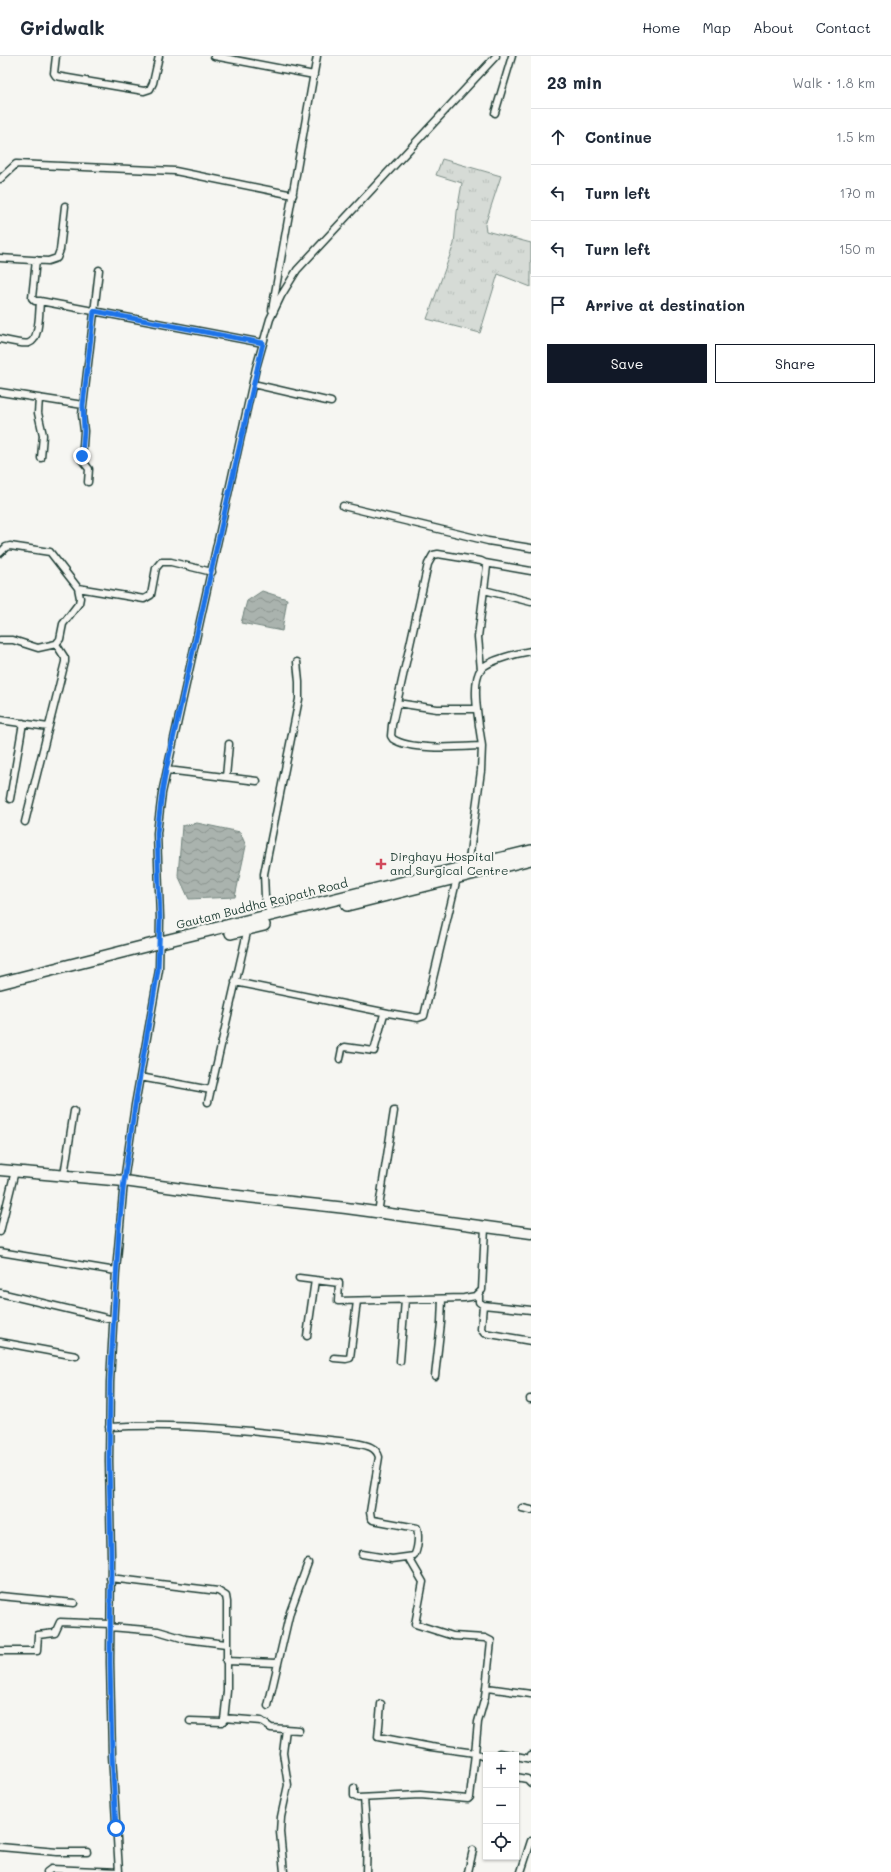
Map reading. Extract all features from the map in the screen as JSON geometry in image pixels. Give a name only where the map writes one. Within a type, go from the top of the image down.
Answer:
[{"type":"highway","name":"Gautam Buddha Rajpath Road","points":[[0,983],[248,925],[271,916],[531,851]]},
{"type":"highway","points":[[248,925],[457,878],[531,859]]},
{"type":"highway","points":[[0,990],[160,945]]},
{"type":"main road","points":[[0,1170],[124,1181],[531,1233]]},
{"type":"street","points":[[56,56],[54,73],[59,77],[144,91],[150,89],[153,83],[159,56]]},
{"type":"street","points":[[214,56],[314,75]]},
{"type":"street","points":[[47,1872],[51,1869],[119,1872],[112,1755],[110,1625],[110,1427],[116,1271],[124,1181],[158,970],[160,945],[157,833],[166,770],[212,572],[253,384],[270,319],[317,56]]},
{"type":"street","points":[[270,319],[288,284],[309,257],[496,56]]},
{"type":"street","points":[[496,113],[512,56]]},
{"type":"street","points":[[0,179],[16,164],[54,167],[140,168],[197,175],[293,195]]},
{"type":"street","points":[[0,258],[54,260],[59,255],[65,206]]},
{"type":"street","points":[[36,260],[32,298],[35,301],[263,343]]},
{"type":"street","points":[[88,482],[89,469],[82,460],[84,431],[83,405],[98,270]]},
{"type":"street","points":[[0,340],[24,344],[29,344],[33,341],[37,331],[40,301]]},
{"type":"street","points":[[253,384],[331,402]]},
{"type":"street","points":[[0,392],[83,405]]},
{"type":"street","points":[[39,398],[38,413],[43,435],[40,458]]},
{"type":"street","points":[[343,506],[488,541],[531,548]]},
{"type":"street","points":[[0,553],[6,547],[10,546],[50,552],[78,588],[80,603],[64,624],[60,639],[56,644],[38,648],[18,641],[0,640]]},
{"type":"street","points":[[482,746],[432,747],[396,742],[393,739],[391,731],[430,558],[438,554],[531,571]]},
{"type":"street","points":[[78,588],[144,599],[151,595],[156,568],[161,562],[171,562],[212,572]]},
{"type":"street","points":[[481,670],[478,637],[487,571],[485,563]]},
{"type":"street","points":[[484,590],[531,602]]},
{"type":"street","points":[[25,822],[65,662],[65,658],[56,644]]},
{"type":"street","points":[[468,867],[481,777],[482,746],[477,709],[477,678],[481,670],[490,664],[531,651]]},
{"type":"street","points":[[271,916],[265,897],[264,874],[299,699],[300,682],[297,662]]},
{"type":"street","points":[[397,702],[437,709],[477,709]]},
{"type":"street","points":[[0,720],[48,727]]},
{"type":"street","points":[[10,800],[23,723]]},
{"type":"street","points":[[226,777],[229,744]]},
{"type":"street","points":[[166,770],[257,781]]},
{"type":"street","points":[[235,982],[388,1013],[418,1018],[424,1016],[457,878]]},
{"type":"street","points":[[208,1102],[248,925]]},
{"type":"street","points":[[340,1059],[342,1049],[345,1047],[374,1051],[382,1016],[388,1013]]},
{"type":"street","points":[[140,1077],[211,1090]]},
{"type":"street","points":[[64,1176],[74,1111]]},
{"type":"street","points":[[378,1214],[394,1111]]},
{"type":"street","points":[[0,1232],[15,1171]]},
{"type":"street","points":[[485,1227],[483,1280],[479,1294],[479,1302],[483,1305],[531,1310]]},
{"type":"street","points":[[0,1252],[116,1271]]},
{"type":"street","points":[[299,1278],[339,1283],[338,1301],[472,1298],[479,1294]]},
{"type":"street","points":[[307,1336],[315,1280]]},
{"type":"street","points":[[0,1293],[114,1320]]},
{"type":"street","points":[[435,1376],[442,1299]]},
{"type":"street","points":[[400,1361],[405,1300]]},
{"type":"street","points":[[334,1358],[350,1358],[357,1301]]},
{"type":"street","points":[[483,1305],[481,1329],[484,1333],[531,1341]]},
{"type":"street","points":[[0,1342],[76,1356]]},
{"type":"street","points":[[110,1427],[180,1425],[244,1430],[368,1446],[376,1450],[379,1457],[370,1512],[371,1518],[373,1520],[417,1528],[416,1552],[414,1556],[409,1558],[392,1559],[362,1554]]},
{"type":"street","points":[[522,1508],[531,1510]]},
{"type":"street","points":[[354,1788],[355,1797],[364,1798],[420,1795],[468,1799],[470,1796],[478,1722],[487,1688],[491,1645],[489,1640],[453,1636],[415,1624],[423,1582],[409,1558]]},
{"type":"street","points":[[268,1706],[290,1612],[308,1563]]},
{"type":"street","points":[[110,1578],[222,1592],[226,1596],[227,1691],[224,1718],[222,1722],[190,1721]]},
{"type":"street","points":[[0,1596],[74,1603]]},
{"type":"street","points":[[0,1651],[37,1651],[38,1635],[56,1633],[60,1622],[110,1625],[158,1631],[185,1638],[226,1644]]},
{"type":"street","points":[[226,1661],[277,1664]]},
{"type":"street","points":[[487,1688],[531,1694]]},
{"type":"street","points":[[381,1704],[378,1737],[431,1747],[475,1753],[483,1757]]},
{"type":"street","points":[[224,1718],[261,1721],[271,1728],[299,1730]]},
{"type":"street","points":[[284,1872],[280,1832],[281,1817],[288,1785],[283,1754],[286,1729]]},
{"type":"street","points":[[519,1757],[531,1759],[531,1755]]},
{"type":"street","points":[[519,1778],[527,1779],[531,1783]]},
{"type":"street","points":[[364,1798],[367,1838],[366,1872]]},
{"type":"street","points":[[521,1872],[530,1851],[531,1841]]},
{"type":"street","points":[[0,1847],[58,1852],[87,1852]]},
{"type":"street","points":[[468,1872],[473,1850]]},
{"type":"green space","points":[[442,159],[501,176],[485,225],[486,231],[531,243],[531,287],[498,274],[480,333],[427,319],[454,244],[462,183],[436,175]]},
{"type":"water","points":[[262,591],[287,599],[282,631],[241,623],[247,601]]},
{"type":"water","points":[[197,823],[240,832],[246,846],[235,897],[189,899],[178,875],[182,826]]},
{"type":"place","name":"Dirghayu Hospital and Surgical Centre","points":[[381,864]]},
{"type":"route","points":[[82,456],[84,427],[82,415],[94,311],[263,343],[256,368],[192,663],[166,770],[157,833],[160,918],[158,970],[135,1105],[124,1181],[119,1228],[110,1382],[110,1662],[112,1755],[116,1828]]}]
